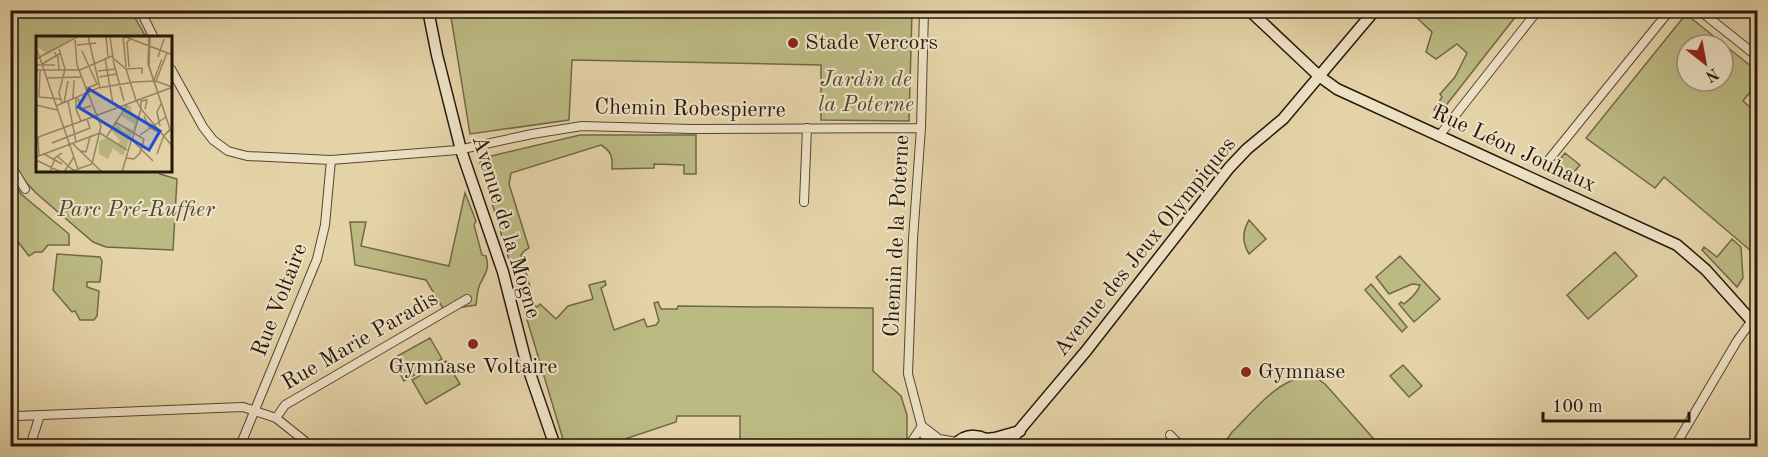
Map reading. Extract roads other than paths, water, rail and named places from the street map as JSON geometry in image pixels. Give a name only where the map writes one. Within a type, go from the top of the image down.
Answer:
[{"type":"main road","name":"Rue Léon Jouhaux","points":[[1249,10],[1319,76],[1337,89],[1677,245],[1706,270],[1755,320]]},
{"type":"main road","name":"Avenue des Jeux Olympiques","points":[[1006,447],[1101,333],[1229,168],[1247,149],[1283,119],[1375,10]]},
{"type":"main road","name":"Avenue de la Mogne","points":[[426,12],[461,150],[502,272],[526,362],[555,447]]},
{"type":"main road","points":[[955,444],[971,435],[990,443],[995,438],[1020,431]]},
{"type":"street","points":[[140,10],[153,36]]},
{"type":"street","name":"Chemin de la Poterne","points":[[924,10],[921,128],[910,301],[908,374],[924,435],[934,447]]},
{"type":"street","points":[[1439,136],[1538,10]]},
{"type":"street","points":[[1547,162],[1670,10]]},
{"type":"street","points":[[1699,10],[1758,57]]},
{"type":"street","name":"Chemin Robespierre","points":[[172,71],[202,128],[228,151],[247,156],[331,160],[461,150],[532,134],[582,126],[691,129],[921,128]]},
{"type":"street","points":[[804,202],[807,128]]},
{"type":"street","name":"Rue Voltaire","points":[[240,447],[321,248],[331,160]]},
{"type":"street","points":[[10,164],[25,189]]},
{"type":"street","name":"Rue Marie Paradis","points":[[276,418],[285,405],[467,299]]},
{"type":"street","points":[[1675,447],[1737,341],[1755,320]]},
{"type":"street","points":[[10,420],[17,416],[243,406],[276,418],[311,447]]},
{"type":"street","points":[[30,447],[40,415]]},
{"type":"street","points":[[912,447],[912,441],[922,426],[939,439],[955,444]]},
{"type":"street","points":[[1170,435],[1181,447]]},
{"type":"place","name":"Stade Vercors","points":[[793,43]]},
{"type":"place","name":"Gymnase Voltaire","points":[[473,344]]},
{"type":"place","name":"Gymnase","points":[[1246,372]]},
{"type":"park label","name":"Jardin de la Poterne","points":[[866,92]]},
{"type":"park label","name":"Parc Pré-Ruffier","points":[[136,210]]}]
